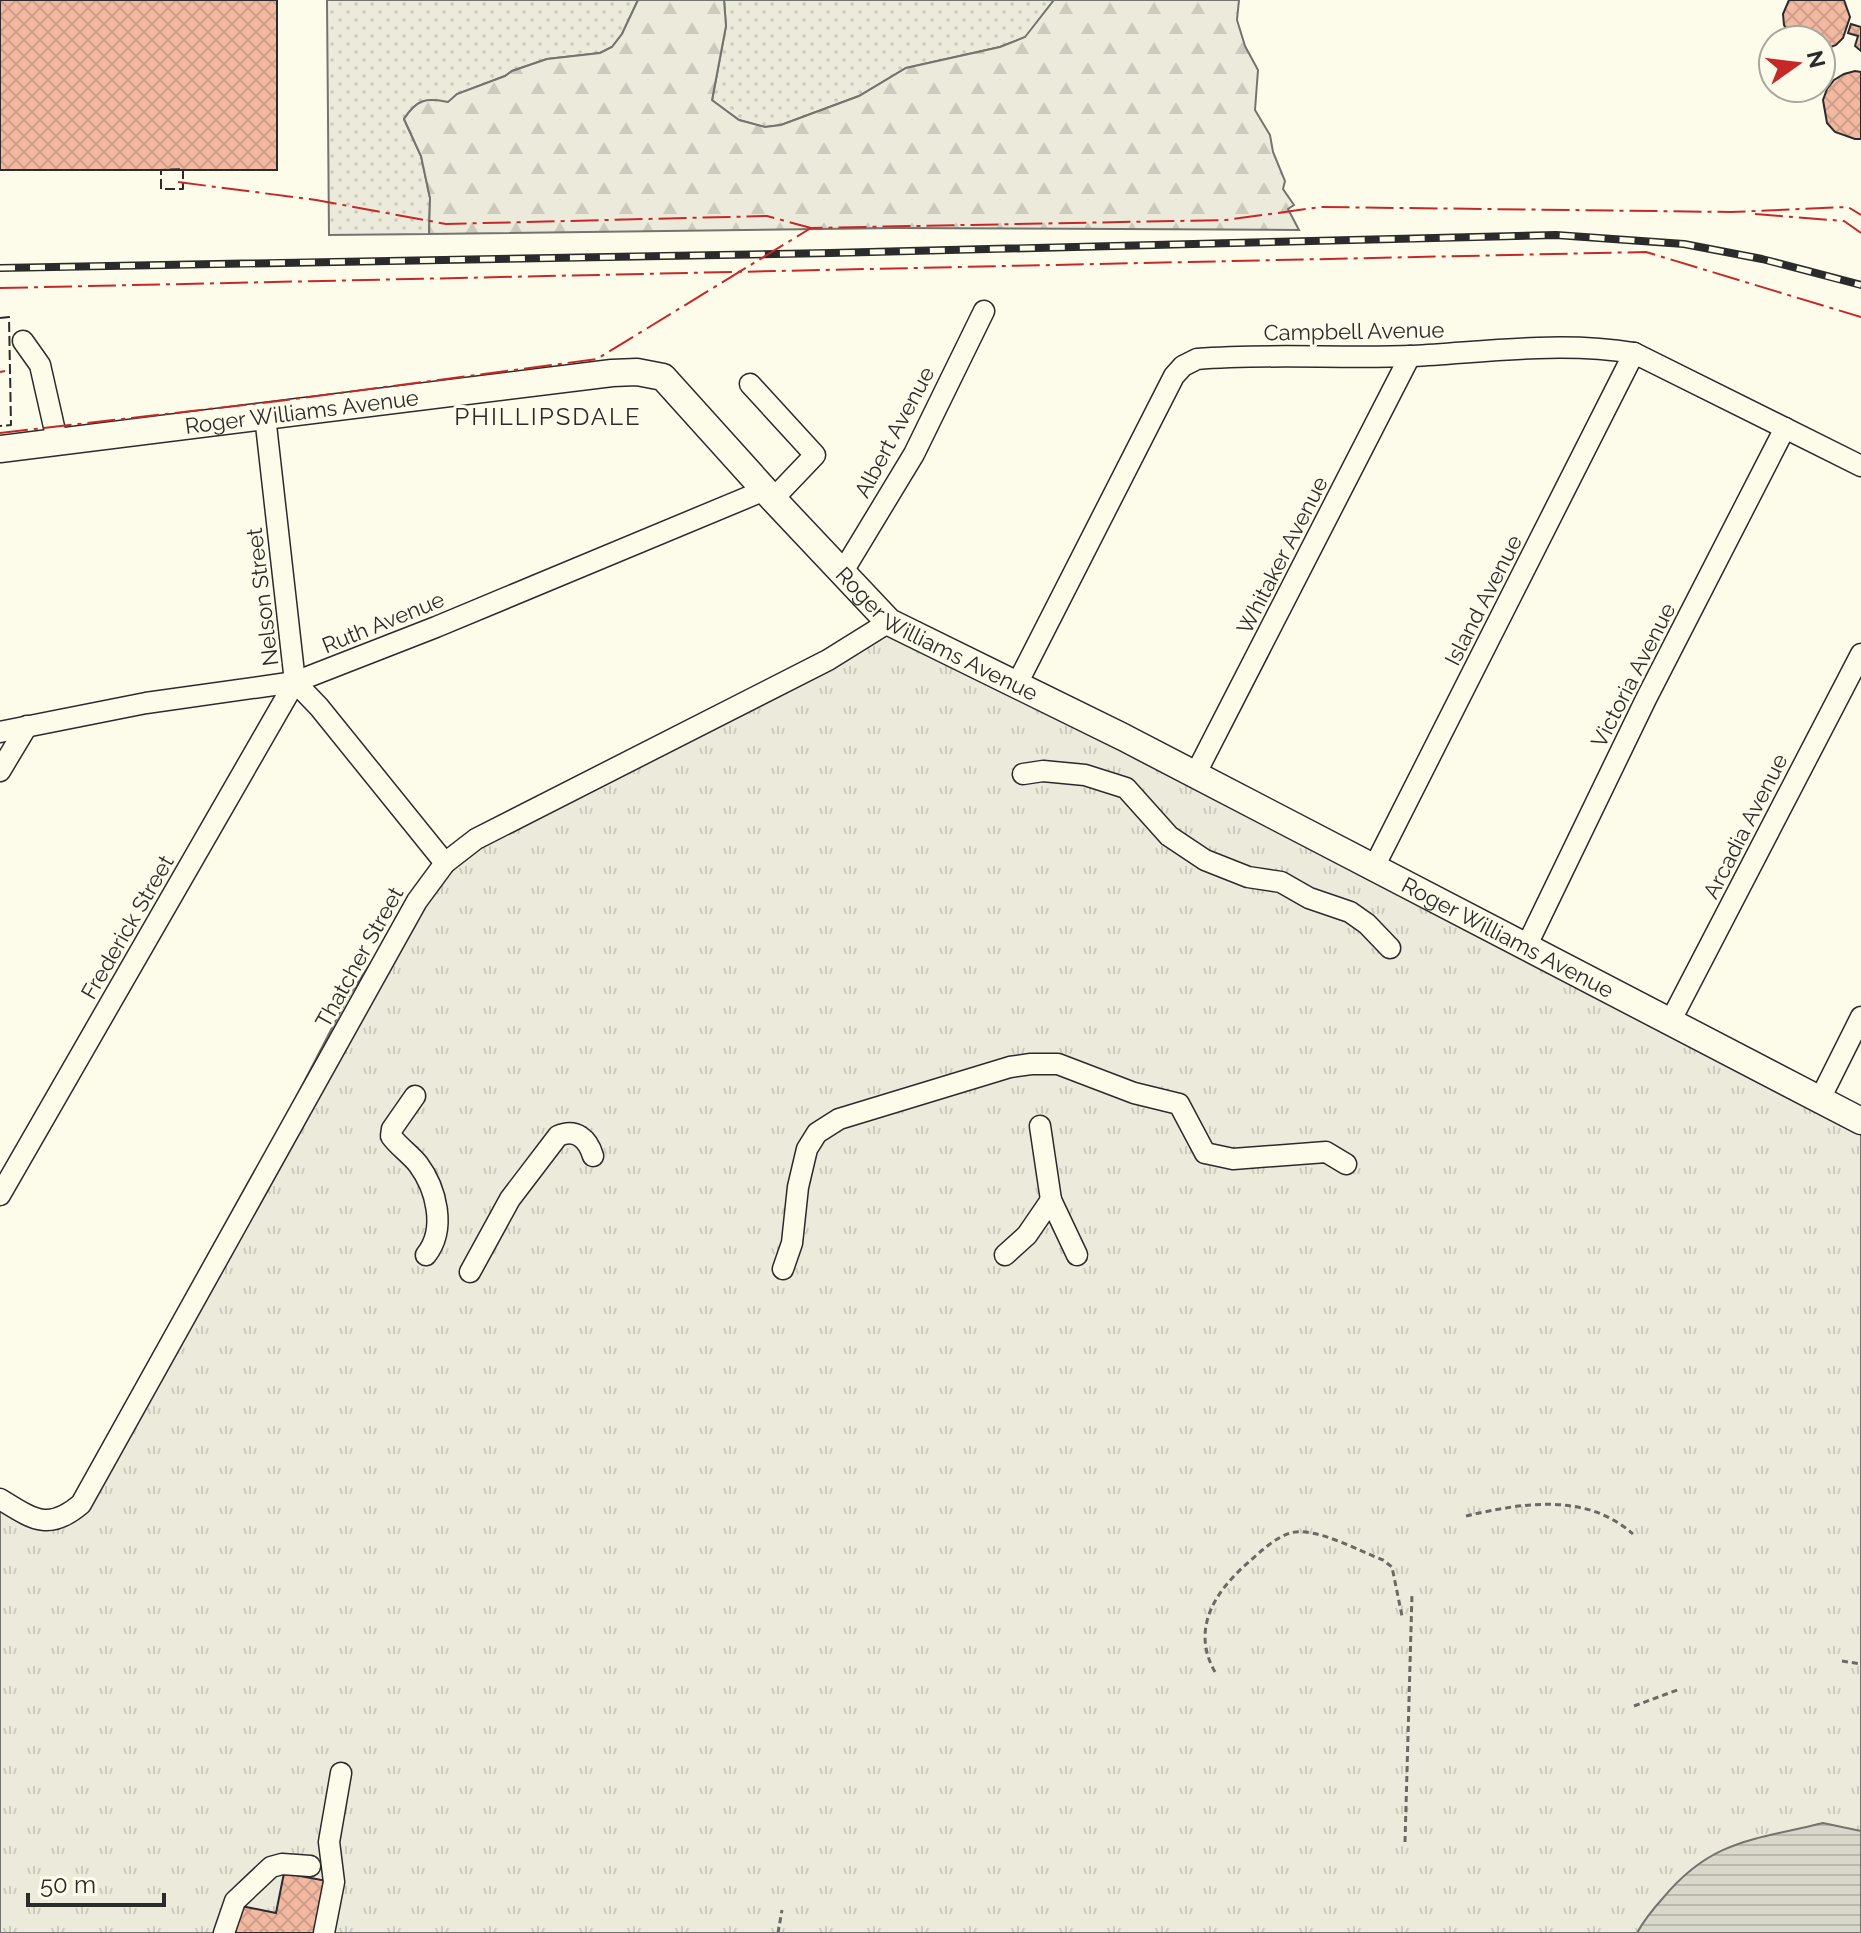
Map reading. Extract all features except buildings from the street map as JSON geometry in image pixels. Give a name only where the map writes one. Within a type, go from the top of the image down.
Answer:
[{"type":"main road","name":"Roger Williams Avenue","points":[[0,449],[597,375],[650,373],[663,377],[889,622],[1017,684],[1373,869],[1527,945],[1861,1121]]},
{"type":"street","name":"Albert Avenue","points":[[842,573],[914,454],[984,311]]},
{"type":"street","points":[[23,341],[40,365],[57,440]]},
{"type":"street","name":"Campbell Avenue","points":[[1017,684],[1174,376],[1183,366],[1197,359],[1410,356],[1522,349],[1607,349],[1634,353],[1861,466]]},
{"type":"street","name":"Island Avenue","points":[[1373,869],[1634,353]]},
{"type":"street","name":"Whitaker Avenue","points":[[1195,775],[1410,356]]},
{"type":"street","points":[[750,384],[815,455],[769,494]]},
{"type":"street","name":"Nelson Street","points":[[265,416],[295,682],[319,707],[445,863]]},
{"type":"street","name":"Victoria Avenue","points":[[1527,945],[1646,699],[1785,428]]},
{"type":"street","name":"Ruth Avenue","points":[[0,732],[146,703],[295,682],[769,494]]},
{"type":"street","name":"Thatcher Street","points":[[0,1499],[29,1517],[45,1522],[67,1516],[81,1504],[417,901],[445,863],[476,839],[828,660],[889,622]]},
{"type":"street","name":"Arcadia Avenue","points":[[1671,1020],[1861,654]]},
{"type":"street","name":"Frederick Street","points":[[0,1195],[295,682]]},
{"type":"street","points":[[0,771],[27,726]]},
{"type":"street","points":[[1023,774],[1043,771],[1085,775],[1126,788],[1169,836],[1205,860],[1248,877],[1281,882],[1309,898],[1350,912],[1367,924],[1390,948]]},
{"type":"street","points":[[1820,1099],[1861,1017]]},
{"type":"street","points":[[783,1269],[792,1243],[798,1187],[807,1149],[817,1133],[839,1119],[1010,1067],[1058,1064],[1134,1093],[1179,1104],[1205,1153],[1233,1159],[1326,1152],[1346,1164]]},
{"type":"street","points":[[415,1096],[392,1129],[391,1136],[417,1163],[432,1190],[436,1206],[436,1237],[426,1255]]},
{"type":"street","points":[[1040,1126],[1051,1200],[1077,1255]]},
{"type":"street","points":[[470,1272],[510,1199],[558,1136],[570,1132],[576,1134],[587,1143],[593,1156]]},
{"type":"street","points":[[1005,1255],[1027,1235],[1051,1200]]},
{"type":"street","points":[[324,1933],[334,1882],[329,1842],[341,1773]]},
{"type":"street","points":[[224,1933],[235,1901],[271,1867],[282,1864],[310,1866]]},
{"type":"path","points":[[1466,1516],[1535,1504],[1568,1504],[1620,1523],[1633,1534]]},
{"type":"path","points":[[1215,1672],[1204,1649],[1204,1635],[1216,1597],[1232,1576],[1265,1547],[1290,1533],[1312,1532],[1383,1560],[1392,1567],[1402,1616]]},
{"type":"path","points":[[1405,1842],[1412,1594]]},
{"type":"path","points":[[1842,1661],[1861,1664]]},
{"type":"path","points":[[1634,1706],[1680,1689]]},
{"type":"path","points":[[778,1933],[782,1910]]},
{"type":"green space","points":[[327,0],[638,0],[622,34],[612,47],[600,53],[547,59],[457,94],[448,103],[428,100],[413,108],[404,119],[421,156],[430,198],[429,234],[329,235]]},
{"type":"green space","points":[[638,0],[724,0],[726,26],[712,100],[739,120],[765,127],[781,125],[859,96],[906,68],[1000,47],[1025,37],[1054,0],[1239,0],[1237,20],[1245,46],[1258,70],[1255,110],[1270,135],[1273,152],[1285,181],[1283,189],[1294,205],[1288,209],[1299,230],[895,228],[429,234],[430,198],[421,156],[404,119],[413,108],[428,100],[448,102],[457,94],[547,59],[600,53],[612,47],[622,34]]},
{"type":"green space","points":[[724,0],[1054,0],[1026,37],[1000,47],[906,68],[859,96],[781,125],[765,127],[739,120],[712,101],[726,26]]},
{"type":"green space","points":[[883,624],[1861,1132],[1861,1933],[0,1933],[0,1507],[36,1524],[78,1499],[249,1188],[347,999],[438,861]]},
{"type":"shaded area","points":[[1823,1823],[1861,1831],[1861,1933],[1637,1933],[1681,1879],[1717,1853],[1755,1839]]},
{"type":"railway","points":[[0,268],[830,253],[1556,235],[1684,244],[1762,259],[1861,285]]},
{"type":"fence","points":[[183,169],[183,189],[161,189],[161,170],[183,169]]},
{"type":"fence","points":[[0,318],[9,317],[11,425],[0,426]]},
{"type":"power","points":[[178,182],[316,200],[446,224],[767,216],[811,228]]},
{"type":"power","points":[[0,433],[279,401],[597,359],[811,228],[1226,220],[1321,207],[1731,212],[1848,207],[1861,215]]},
{"type":"power","points":[[1755,214],[1844,221],[1861,233]]},
{"type":"power","points":[[0,288],[1646,252],[1861,317]]},
{"type":"power","points":[[0,372],[5,371]]},
{"type":"district","name":"PHILLIPSDALE","points":[[548,416]]}]
